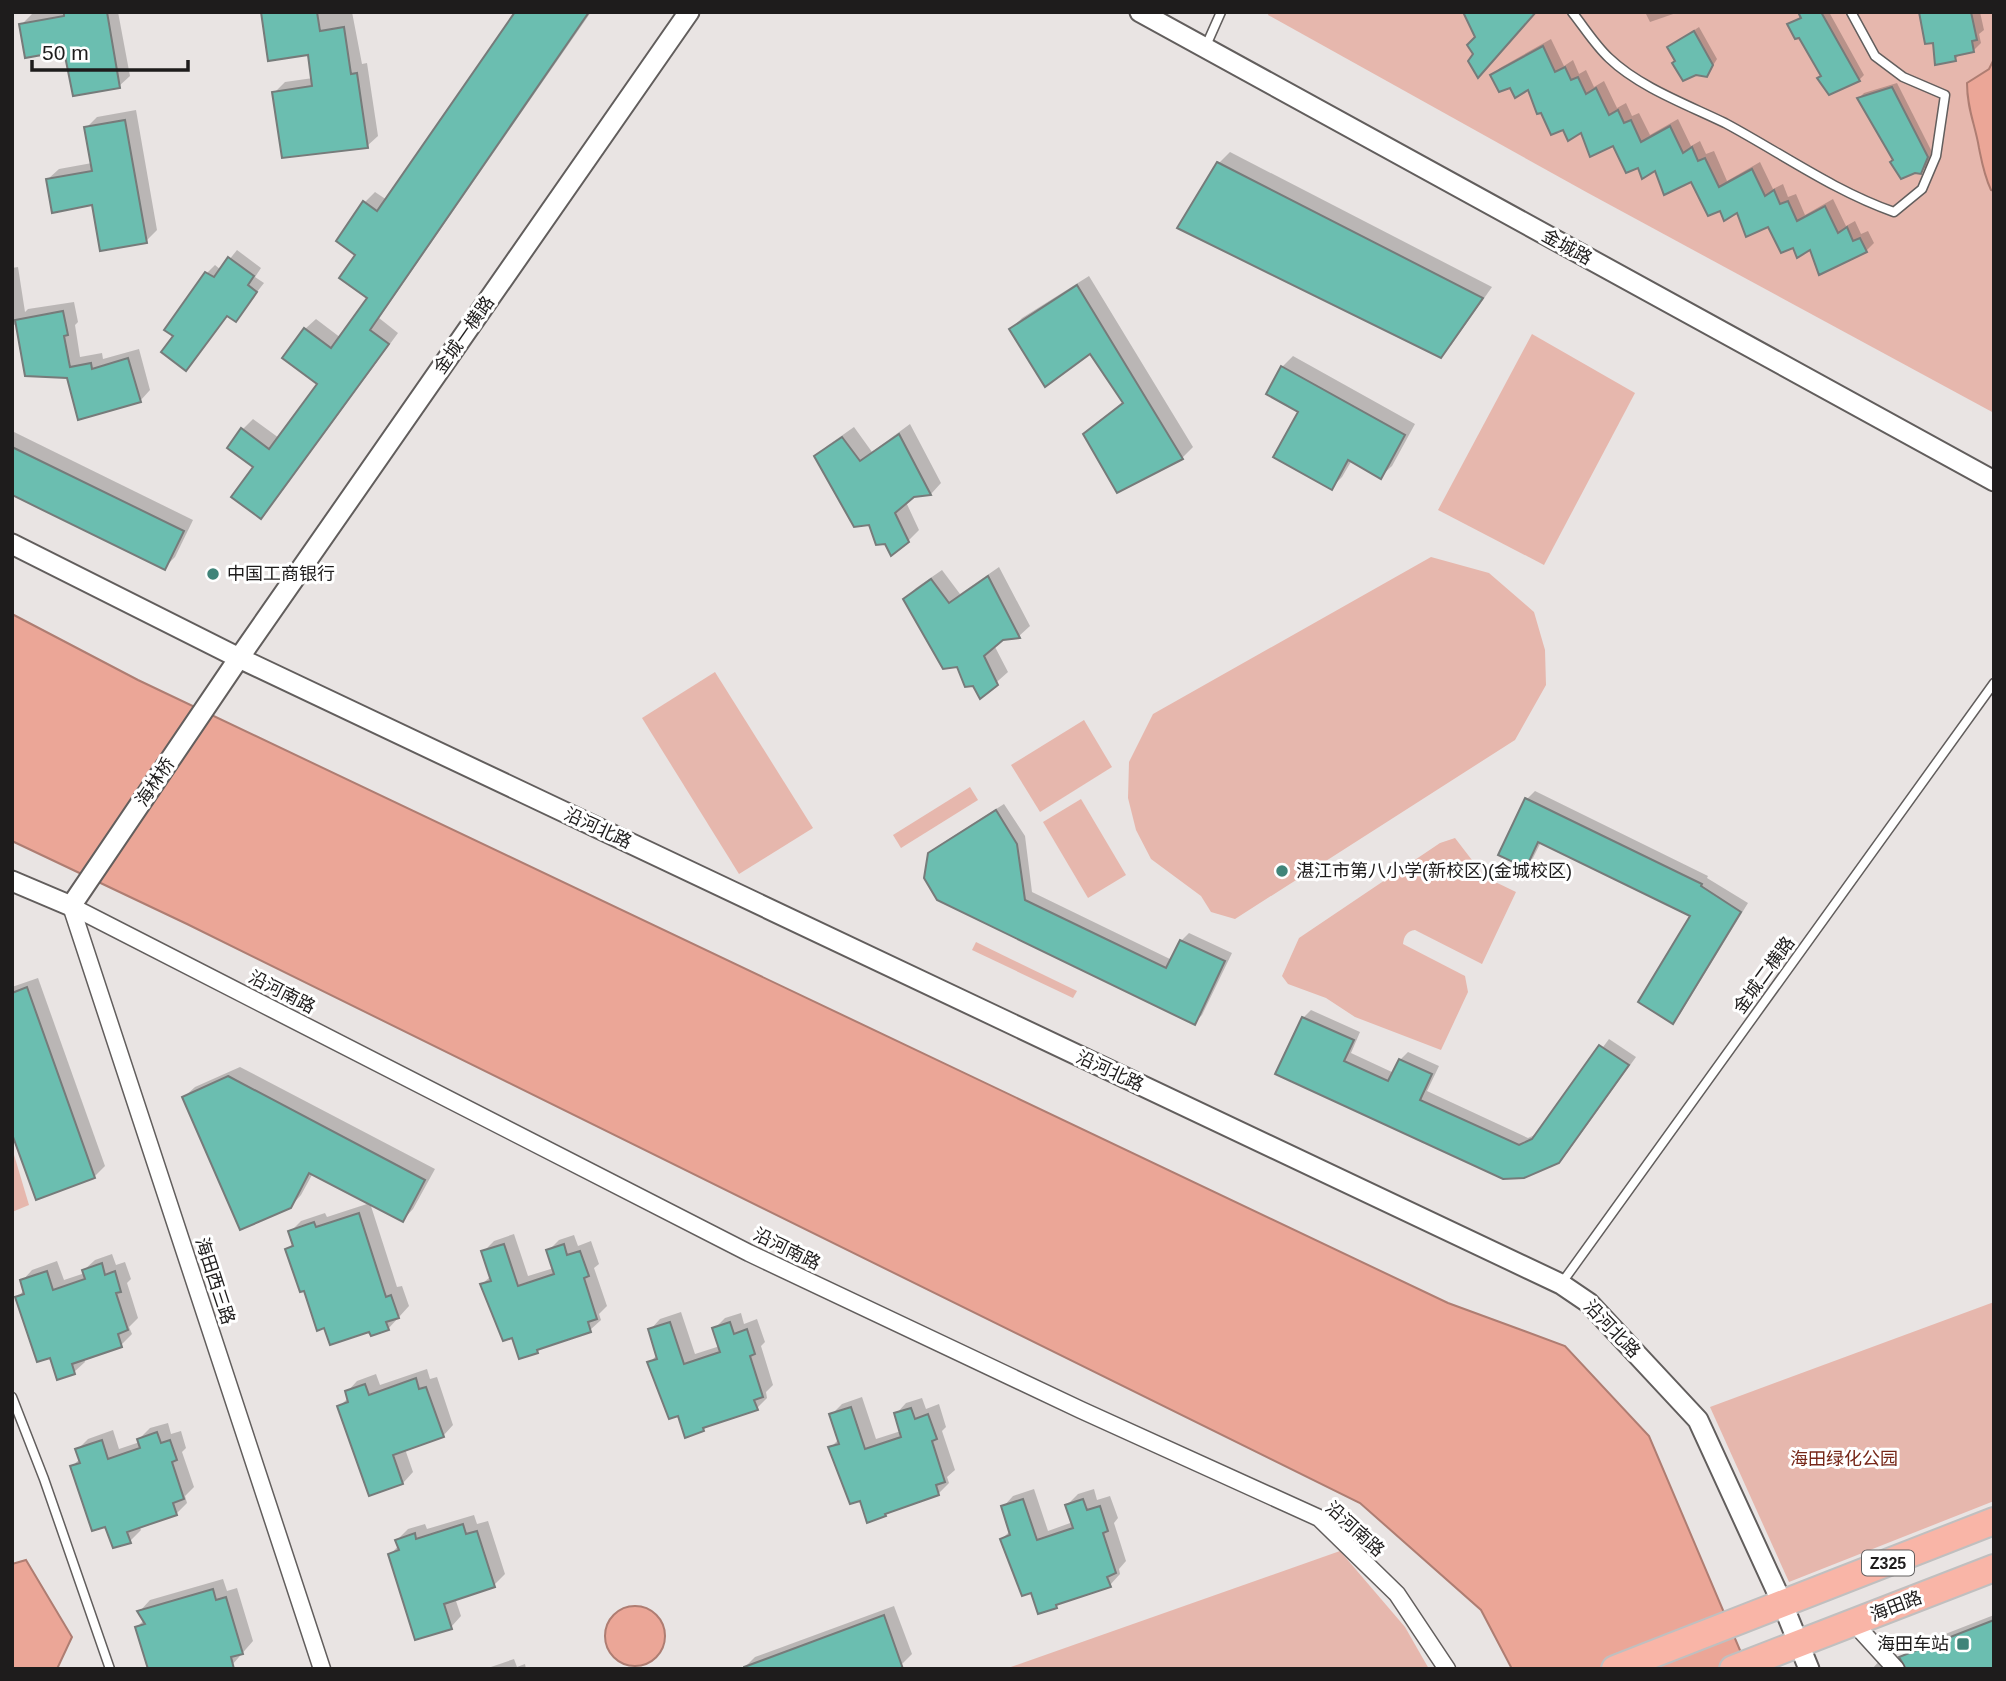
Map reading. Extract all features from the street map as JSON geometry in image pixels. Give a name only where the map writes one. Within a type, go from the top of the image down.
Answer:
[{"type":"main road","name":"Z325","points":[[1615,1669],[1994,1521]]},
{"type":"main road","name":"海田路","points":[[1798,1644],[1994,1568]]},
{"type":"main road","name":"Z325","points":[[1733,1669],[1798,1644]]},
{"type":"street","name":"金城一横路","points":[[239,658],[689,12]]},
{"type":"street","name":"金城路","points":[[1140,12],[1994,481]]},
{"type":"street","name":"沿河北路","points":[[12,544],[239,658],[1561,1284],[1589,1303],[1698,1420],[1783,1605],[1808,1669]]},
{"type":"street","name":"海林桥","points":[[71,906],[239,658]]},
{"type":"street","points":[[12,881],[71,906]]},
{"type":"street","name":"海田西三路","points":[[71,906],[322,1669]]},
{"type":"street","name":"沿河南路","points":[[71,906],[749,1253],[1069,1405],[1319,1518],[1397,1594],[1447,1669]]},
{"type":"street","points":[[1853,1622],[1896,1669]]},
{"type":"lane","points":[[1205,48],[1221,12]]},
{"type":"lane","points":[[1572,12],[1609,59],[1644,82],[1674,100],[1722,122],[1860,200],[1894,212],[1922,189],[1927,178],[1936,156],[1945,95],[1903,76],[1875,56],[1850,12]]},
{"type":"lane","name":"金城二横路","points":[[1561,1284],[1994,683]]},
{"type":"lane","points":[[12,1397],[44,1479],[110,1669]]},
{"type":"green space","points":[[1269,12],[1994,12],[1994,413],[1588,193],[1268,15]]},
{"type":"green space","points":[[1532,334],[1635,393],[1544,565],[1438,510]]},
{"type":"green space","points":[[1431,557],[1489,573],[1534,612],[1545,650],[1546,685],[1515,740],[1235,919],[1211,912],[1201,896],[1151,859],[1136,830],[1128,798],[1129,762],[1153,714]]},
{"type":"green space","points":[[715,672],[813,828],[739,874],[642,718]]},
{"type":"green space","points":[[1084,720],[1112,767],[1040,812],[1011,765]]},
{"type":"green space","points":[[970,787],[978,800],[901,848],[893,835]]},
{"type":"green space","points":[[1081,799],[1126,875],[1088,898],[1043,822]]},
{"type":"green space","points":[[1455,838],[1485,877],[1516,892],[1482,964],[1415,930],[1405,936],[1403,944],[1465,976],[1468,992],[1441,1050],[1355,1017],[1326,998],[1288,984],[1282,976],[1299,938],[1440,843]]},
{"type":"green space","points":[[976,942],[1077,991],[1073,998],[972,950]]},
{"type":"green space","points":[[12,1148],[29,1205],[12,1212]]},
{"type":"green space","name":"海田绿化公园","points":[[1994,1302],[1994,1501],[1789,1582],[1710,1407]]},
{"type":"green space","points":[[1340,1551],[1405,1627],[1429,1669],[1005,1669]]},
{"type":"shaded area","points":[[1994,59],[1994,191],[1991,190],[1984,169],[1967,83],[1989,69]]},
{"type":"shaded area","points":[[12,614],[138,680],[1448,1303],[1565,1346],[1649,1436],[1748,1669],[1512,1669],[1481,1610],[1360,1503],[187,924],[12,841]]},
{"type":"shaded area","points":[[26,1560],[72,1637],[57,1669],[12,1669],[12,1564]]},
{"type":"shaded area","points":[[629,1606],[641,1606],[660,1619],[665,1636],[663,1648],[652,1661],[641,1666],[629,1666],[610,1653],[605,1642],[605,1630],[618,1611]]},
{"type":"building","points":[[64,12],[107,12],[120,88],[73,96],[64,51],[25,58],[19,24],[64,16]]},
{"type":"building","points":[[261,12],[317,12],[320,31],[344,27],[351,74],[357,73],[368,148],[282,158],[272,92],[312,86],[308,55],[268,61]]},
{"type":"building","points":[[515,12],[589,12],[370,330],[389,344],[261,519],[231,497],[253,467],[227,448],[241,428],[269,449],[317,384],[282,358],[304,328],[331,348],[367,298],[339,278],[355,255],[336,241],[363,201],[377,211]]},
{"type":"building","points":[[1463,12],[1536,12],[1478,78],[1468,61],[1473,54],[1467,45],[1475,37]]},
{"type":"building","points":[[1798,12],[1821,12],[1860,81],[1829,95],[1817,78],[1821,76],[1799,38],[1795,39],[1787,24],[1801,18]]},
{"type":"building","points":[[1919,12],[1971,12],[1977,40],[1972,41],[1974,52],[1955,56],[1956,61],[1935,65],[1933,43],[1925,44]]},
{"type":"building","points":[[1694,31],[1713,65],[1707,77],[1696,75],[1683,81],[1672,63],[1675,61],[1667,47]]},
{"type":"building","points":[[1543,46],[1555,72],[1565,67],[1571,80],[1578,77],[1586,94],[1596,88],[1609,115],[1618,110],[1624,123],[1631,120],[1641,142],[1670,126],[1683,153],[1692,147],[1698,161],[1705,158],[1719,187],[1752,169],[1765,196],[1774,190],[1780,204],[1788,201],[1797,221],[1825,206],[1838,233],[1847,227],[1853,241],[1860,238],[1867,252],[1819,275],[1810,250],[1797,258],[1793,248],[1781,253],[1768,227],[1746,237],[1737,213],[1724,221],[1720,211],[1708,216],[1691,182],[1664,195],[1655,171],[1642,179],[1638,168],[1626,173],[1613,146],[1590,157],[1581,133],[1568,141],[1563,130],[1551,135],[1541,113],[1537,114],[1528,90],[1515,98],[1510,88],[1499,92],[1490,75]]},
{"type":"building","points":[[1892,87],[1928,157],[1921,174],[1915,173],[1901,179],[1857,98]]},
{"type":"building","points":[[125,120],[147,243],[100,251],[92,205],[52,213],[46,179],[92,171],[84,127]]},
{"type":"building","points":[[1217,162],[1483,298],[1441,358],[1177,228]]},
{"type":"building","points":[[228,257],[254,276],[248,285],[257,292],[236,322],[227,316],[186,371],[161,352],[173,336],[164,330],[205,272],[214,277]]},
{"type":"building","points":[[1077,285],[1183,459],[1117,493],[1083,434],[1123,403],[1090,354],[1045,387],[1009,329]]},
{"type":"building","points":[[63,311],[68,335],[64,336],[70,367],[91,363],[92,369],[128,358],[141,402],[78,420],[67,378],[25,376],[15,320]]},
{"type":"building","points":[[1281,366],[1405,435],[1381,479],[1348,460],[1332,490],[1273,457],[1298,412],[1266,394]]},
{"type":"building","points":[[899,434],[931,495],[914,497],[895,513],[909,542],[891,556],[885,544],[876,545],[869,525],[854,527],[814,456],[842,437],[860,461]]},
{"type":"building","points":[[12,447],[184,531],[165,570],[12,495]]},
{"type":"building","points":[[988,576],[1020,638],[1003,640],[984,656],[998,685],[980,699],[973,686],[965,687],[957,667],[943,669],[903,599],[931,579],[949,603]]},
{"type":"building","points":[[1525,798],[1702,884],[1701,886],[1741,912],[1673,1024],[1638,1002],[1690,916],[1538,842],[1526,868],[1498,855]]},
{"type":"building","points":[[996,810],[1017,844],[1025,900],[1166,968],[1180,940],[1225,961],[1195,1025],[937,900],[924,878],[928,853]]},
{"type":"building","points":[[27,987],[95,1178],[36,1200],[12,1134],[12,993]]},
{"type":"building","points":[[1302,1017],[1354,1040],[1344,1061],[1388,1081],[1399,1059],[1432,1074],[1420,1100],[1519,1145],[1532,1139],[1599,1045],[1629,1065],[1559,1163],[1524,1178],[1503,1179],[1275,1074]]},
{"type":"building","points":[[228,1076],[425,1180],[403,1222],[309,1173],[291,1208],[240,1230],[182,1097]]},
{"type":"building","points":[[359,1213],[386,1297],[391,1295],[399,1318],[386,1322],[389,1330],[371,1336],[369,1332],[330,1345],[324,1328],[317,1331],[304,1291],[300,1292],[285,1249],[293,1246],[288,1231],[314,1222],[316,1227]]},
{"type":"building","points":[[504,1244],[518,1286],[554,1274],[546,1250],[564,1244],[567,1255],[580,1251],[589,1276],[584,1278],[597,1319],[588,1322],[591,1332],[537,1350],[538,1353],[519,1359],[512,1338],[503,1341],[480,1284],[491,1281],[481,1251]]},
{"type":"building","points":[[102,1263],[105,1275],[115,1271],[121,1292],[116,1293],[128,1330],[118,1334],[122,1347],[72,1364],[75,1374],[57,1380],[50,1358],[37,1362],[15,1297],[24,1294],[20,1280],[47,1271],[53,1290],[85,1279],[82,1270]]},
{"type":"building","points":[[670,1322],[684,1364],[720,1352],[712,1328],[730,1322],[734,1334],[747,1329],[755,1354],[750,1356],[763,1397],[754,1400],[758,1410],[703,1428],[704,1431],[685,1438],[678,1416],[669,1419],[647,1362],[657,1359],[648,1329]]},
{"type":"building","points":[[416,1378],[419,1389],[426,1387],[444,1437],[393,1455],[403,1484],[369,1496],[337,1406],[348,1402],[345,1391],[365,1384],[369,1395]]},
{"type":"building","points":[[851,1407],[865,1449],[901,1437],[894,1413],[911,1408],[915,1419],[928,1414],[937,1439],[932,1441],[945,1482],[936,1485],[939,1495],[867,1523],[860,1501],[850,1504],[828,1447],[839,1444],[829,1414]]},
{"type":"building","points":[[157,1432],[161,1443],[170,1440],[177,1460],[172,1462],[184,1499],[173,1503],[177,1515],[127,1532],[131,1543],[113,1548],[105,1527],[92,1531],[70,1466],[80,1463],[75,1449],[102,1440],[108,1459],[140,1448],[137,1439]]},
{"type":"building","points":[[1023,1499],[1037,1540],[1073,1528],[1065,1505],[1083,1499],[1087,1510],[1100,1506],[1108,1531],[1103,1533],[1116,1573],[1107,1577],[1111,1587],[1056,1605],[1057,1608],[1038,1614],[1031,1593],[1022,1596],[1000,1539],[1010,1535],[1001,1506]]},
{"type":"building","points":[[463,1524],[466,1534],[477,1531],[495,1587],[444,1604],[452,1629],[415,1640],[388,1554],[399,1550],[395,1540],[415,1533],[416,1539]]},
{"type":"building","points":[[213,1589],[216,1600],[226,1597],[243,1654],[231,1657],[234,1669],[148,1669],[135,1627],[145,1624],[137,1611]]},
{"type":"building","points":[[884,1615],[903,1669],[744,1669],[744,1667]]},
{"type":"building","name":"海田车站","points":[[1994,1620],[1994,1669],[1906,1669],[1899,1657]]},
{"type":"place","name":"中国工商银行","points":[[213,574]]},
{"type":"place","name":"湛江市第八小学(新校区)(金城校区)","points":[[1282,871]]},
{"type":"place","name":"海田车站","points":[[1963,1644]]}]
